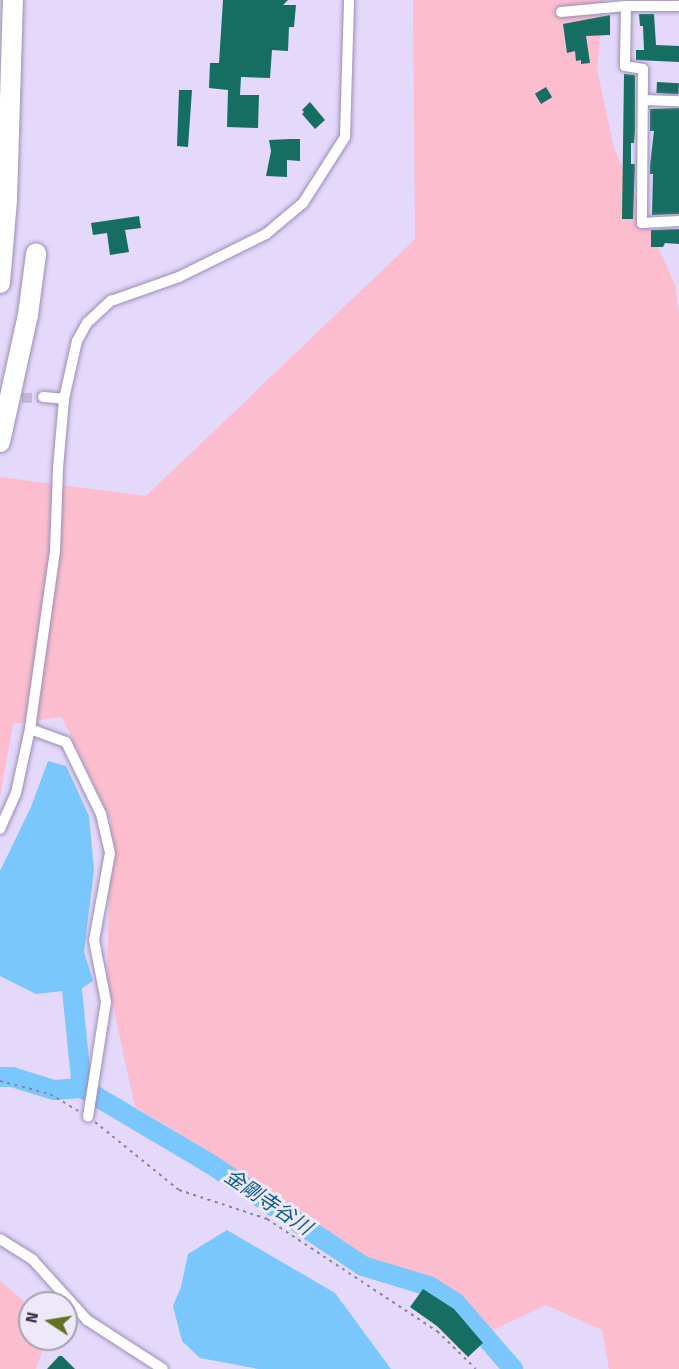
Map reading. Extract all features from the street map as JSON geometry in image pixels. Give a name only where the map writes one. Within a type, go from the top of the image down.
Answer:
[{"type":"highway","points":[[0,283],[8,178],[13,0]]},
{"type":"highway","points":[[0,441],[28,315],[36,254]]},
{"type":"street","points":[[0,829],[16,793],[30,729],[55,551],[58,468],[64,399],[77,341],[87,323],[111,301],[179,277],[266,234],[303,203],[345,137],[349,0]]},
{"type":"street","points":[[561,12],[627,6],[679,6]]},
{"type":"street","points":[[627,6],[625,66],[643,69],[642,223],[679,221]]},
{"type":"street","points":[[644,100],[679,101]]},
{"type":"street","points":[[43,397],[64,399]]},
{"type":"street","points":[[30,729],[66,742],[101,814],[110,853],[94,940],[106,1002],[88,1117]]},
{"type":"street","points":[[0,1239],[33,1260],[87,1320],[164,1369]]},
{"type":"path","points":[[0,1081],[50,1094],[88,1117],[179,1191],[267,1219],[437,1331],[476,1369]]},
{"type":"shaded area","points":[[413,0],[604,0],[597,69],[614,148],[675,285],[679,316],[679,1369],[609,1369],[602,1330],[546,1305],[491,1331],[439,1282],[363,1258],[206,1150],[135,1107],[107,978],[111,821],[62,717],[13,724],[0,797],[0,477],[146,496],[415,239]]},
{"type":"shaded area","points":[[0,1281],[18,1296],[18,1351],[42,1351],[36,1369],[0,1369]]},
{"type":"water","points":[[48,761],[66,766],[89,816],[94,870],[84,952],[93,981],[81,989],[36,994],[0,976],[0,871],[31,807]]},
{"type":"water","points":[[227,1230],[335,1293],[391,1369],[258,1369],[200,1358],[182,1341],[173,1306],[181,1287],[188,1254]]},
{"type":"building","points":[[223,0],[288,0],[283,5],[296,5],[294,27],[289,27],[288,51],[272,50],[270,78],[241,77],[240,95],[259,95],[258,128],[227,127],[228,90],[209,88],[210,63],[219,63]]},
{"type":"building","points":[[639,14],[654,14],[656,45],[679,46],[679,62],[636,60],[636,50],[644,50],[643,26],[640,26]]},
{"type":"building","points":[[610,15],[610,35],[586,36],[590,63],[581,64],[581,60],[576,61],[575,51],[567,53],[563,24]]},
{"type":"building","points":[[624,74],[635,75],[635,131],[634,143],[631,143],[631,164],[635,164],[633,219],[622,219]]},
{"type":"building","points":[[657,82],[679,83],[678,94],[656,93]]},
{"type":"building","points":[[546,87],[552,97],[541,104],[535,94]]},
{"type":"building","points":[[179,90],[192,90],[188,147],[177,146]]},
{"type":"building","points":[[310,102],[325,120],[315,129],[302,114],[304,112],[302,110]]},
{"type":"building","points":[[679,108],[679,214],[652,215],[653,174],[650,174],[650,165],[654,131],[650,131],[650,109]]},
{"type":"building","points":[[300,139],[300,161],[287,160],[287,177],[266,176],[271,151],[269,140]]},
{"type":"building","points":[[139,216],[141,228],[125,230],[129,252],[110,255],[107,233],[93,235],[91,223]]},
{"type":"building","points":[[679,229],[679,244],[665,243],[663,247],[651,247],[651,230]]},
{"type":"building","points":[[423,1289],[454,1309],[483,1343],[468,1357],[437,1326],[410,1307]]},
{"type":"building","points":[[59,1356],[62,1356],[75,1369],[47,1369]]},
{"type":"waterway","points":[[72,990],[82,1088]]},
{"type":"waterway","name":"金剛寺谷川","points":[[0,1077],[12,1077],[54,1090],[82,1088],[209,1163],[363,1266],[429,1286],[455,1302],[513,1369]]},
{"type":"tunnel","points":[[7,399],[43,397]]}]
